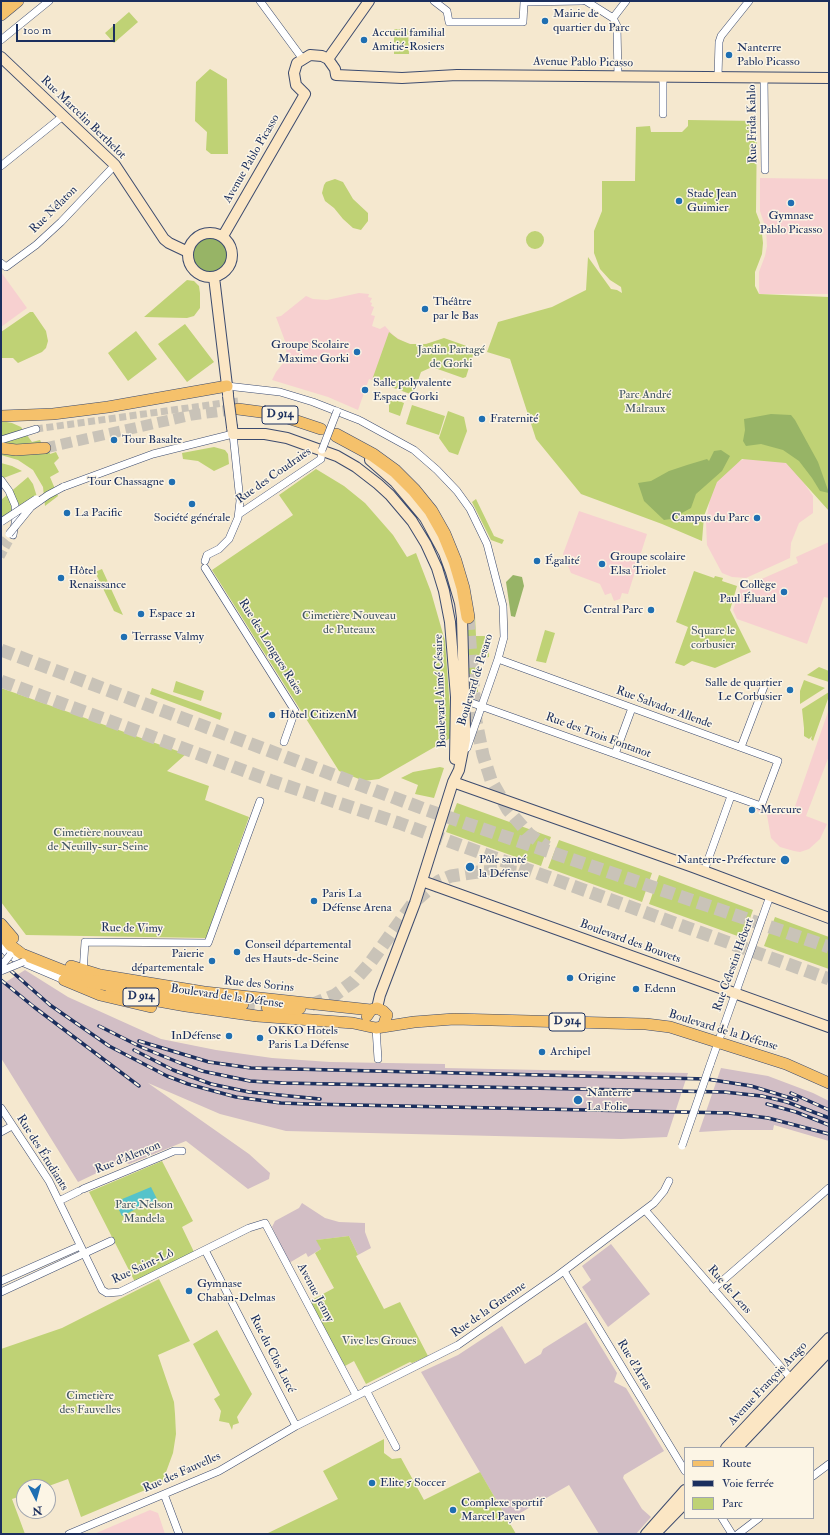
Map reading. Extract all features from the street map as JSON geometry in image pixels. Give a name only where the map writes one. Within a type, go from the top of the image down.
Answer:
[{"type":"highway","points":[[336,436],[373,455],[395,471],[414,490],[431,511],[444,534],[455,561],[464,588],[468,617]]},
{"type":"highway","points":[[84,977],[242,1004]]},
{"type":"highway","points":[[268,1008],[299,1008]]},
{"type":"main road","points":[[1,15],[18,1]]},
{"type":"main road","points":[[1,416],[53,414],[228,391]]},
{"type":"main road","name":"D 914","points":[[238,409],[276,414],[321,429]]},
{"type":"main road","points":[[1,448],[16,450],[45,448]]},
{"type":"main road","points":[[1,924],[19,944],[84,977]]},
{"type":"main road","name":"Boulevard de la Défense","points":[[1,934],[10,945],[22,954],[147,999],[258,1016],[353,1023],[376,1027],[454,1019],[646,1024],[678,1029],[786,1064],[829,1083]]},
{"type":"main road","name":"Rue des Sorins","points":[[84,977],[144,982],[204,992],[374,1009]]},
{"type":"main road","points":[[64,980],[100,995],[146,1006],[183,1012],[189,1012],[196,1007]]},
{"type":"main road","points":[[374,1009],[366,1020],[376,1027],[387,1015]]},
{"type":"main road","name":"Boulevard de la Défense","points":[[374,1009],[387,1015],[414,1022]]},
{"type":"street","points":[[1,40],[49,1]]},
{"type":"street","points":[[260,1],[302,58],[316,54],[328,59],[368,1]]},
{"type":"street","points":[[434,1],[447,11],[449,22],[523,22],[524,2],[582,1]]},
{"type":"street","points":[[586,1],[613,18],[618,28],[618,77]]},
{"type":"street","points":[[613,18],[626,1]]},
{"type":"street","points":[[718,77],[719,42],[721,36],[749,1]]},
{"type":"street","name":"Rue Marcelin Berthelot","points":[[1,57],[115,164],[164,239],[168,243],[188,252]]},
{"type":"street","name":"Avenue Pablo Picasso","points":[[223,236],[305,94],[296,85],[294,79],[295,67],[302,58]]},
{"type":"street","name":"Avenue Pablo Picasso","points":[[328,59],[332,63],[336,75],[402,78],[457,75],[829,78]]},
{"type":"street","points":[[663,77],[663,114]]},
{"type":"street","name":"Rue Frida Kahlo","points":[[764,77],[765,170]]},
{"type":"street","points":[[1,166],[63,116]]},
{"type":"street","name":"Rue Nélaton","points":[[4,265],[61,222],[115,164]]},
{"type":"street","points":[[206,234],[223,236],[231,248],[232,257],[228,268],[214,278],[204,277],[190,265],[188,252],[191,244],[197,237],[206,234]]},
{"type":"street","points":[[1,522],[30,502],[63,486],[153,454],[232,430],[214,278]]},
{"type":"street","name":"Boulevard de Pesaro","points":[[228,391],[247,387],[280,392],[313,402],[360,420],[414,450],[457,490],[472,514],[487,544],[499,583],[503,606],[504,637],[482,706],[460,765]]},
{"type":"street","name":"Rue des Coudraies","points":[[239,514],[321,459],[322,450],[337,411]]},
{"type":"street","points":[[1,440],[36,429]]},
{"type":"street","name":"Boulevard Aimé Césaire","points":[[232,430],[287,438],[345,460],[366,474],[390,495],[412,520],[426,544],[437,568],[444,590],[450,622],[465,740],[460,765],[427,860],[422,881],[374,1009]]},
{"type":"street","name":"Rue des Longues Raies","points":[[232,430],[240,501],[239,514],[235,528],[229,539],[220,548],[207,555],[205,565],[295,711],[284,742]]},
{"type":"street","name":"Boulevard Aimé Césaire","points":[[336,436],[378,466],[395,482],[425,518],[444,553],[455,584],[460,602],[462,638],[460,698],[453,782]]},
{"type":"street","points":[[1,480],[9,491],[15,505],[16,518],[11,534],[35,504],[63,486]]},
{"type":"street","name":"Boulevard Aimé Césaire","points":[[450,622],[462,638]]},
{"type":"street","name":"Rue Salvador Allende","points":[[498,659],[778,761],[761,806]]},
{"type":"street","points":[[741,747],[766,684]]},
{"type":"street","name":"Rue des Trois Fontanot","points":[[460,698],[761,806]]},
{"type":"street","points":[[615,754],[632,708]]},
{"type":"street","points":[[453,782],[704,871],[829,918]]},
{"type":"street","points":[[704,871],[731,796]]},
{"type":"street","name":"Rue de Vimy","points":[[84,977],[85,942],[208,943],[260,801]]},
{"type":"street","name":"Boulevard des Bouvets","points":[[422,881],[829,1027]]},
{"type":"street","name":"Rue Célestin Hébert","points":[[682,1146],[770,896]]},
{"type":"street","points":[[1,946],[10,955],[64,980]]},
{"type":"street","points":[[1,966],[10,955]]},
{"type":"street","points":[[1,971],[23,962]]},
{"type":"street","points":[[376,1027],[378,1058]]},
{"type":"street","name":"Rue des Étudiants","points":[[1,1108],[49,1181],[84,1254]]},
{"type":"street","points":[[1,1132],[12,1126]]},
{"type":"street","name":"Rue d'Alençon","points":[[59,1201],[81,1190],[174,1151],[182,1151]]},
{"type":"street","name":"Rue de la Garenne","points":[[298,1425],[366,1390],[458,1346],[564,1271],[645,1210],[664,1191],[669,1181]]},
{"type":"street","points":[[713,1289],[829,1188]]},
{"type":"street","name":"Rue de Lens","points":[[645,1210],[794,1382]]},
{"type":"street","name":"Avenue Jenny","points":[[207,1249],[249,1228],[265,1223],[356,1395]]},
{"type":"street","points":[[1,1292],[111,1241]]},
{"type":"street","points":[[1,1281],[80,1246]]},
{"type":"street","name":"Rue Saint-Lô","points":[[84,1254],[99,1286],[107,1293],[113,1294],[207,1249]]},
{"type":"street","name":"Rue du Clos Lucé","points":[[207,1249],[298,1425]]},
{"type":"street","name":"Rue d'Arras","points":[[564,1271],[684,1469]]},
{"type":"street","name":"Avenue François Arago","points":[[738,1447],[794,1382],[829,1338]]},
{"type":"street","name":"Avenue François Arago","points":[[727,1447],[794,1382],[829,1351]]},
{"type":"street","points":[[366,1390],[396,1446]]},
{"type":"street","name":"Rue des Fauvelles","points":[[69,1534],[219,1471],[298,1425]]},
{"type":"street","points":[[814,1475],[829,1464]]},
{"type":"street","points":[[646,1534],[684,1491]]},
{"type":"street","points":[[164,1494],[179,1534]]},
{"type":"street","points":[[655,1534],[684,1504]]},
{"type":"street","points":[[723,1519],[732,1534]]},
{"type":"street","points":[[738,1534],[758,1519]]},
{"type":"shaded area","points":[[760,178],[829,179],[829,294],[759,294],[759,272],[767,246],[766,229],[760,211]]},
{"type":"shaded area","points":[[1,272],[27,308],[1,327]]},
{"type":"shaded area","name":"Groupe Scolaire Maxime Gorki","points":[[359,293],[369,294],[368,297],[372,298],[370,302],[372,303],[371,306],[374,307],[371,315],[375,316],[372,326],[380,329],[385,326],[394,336],[406,343],[418,345],[430,343],[413,395],[369,379],[358,410],[328,397],[272,380],[276,372],[287,358],[285,341],[276,317],[281,316],[306,296],[313,299],[327,300]]},
{"type":"shaded area","name":"Campus du Parc","points":[[750,456],[790,463],[813,496],[813,513],[799,523],[791,543],[790,558],[746,578],[732,577],[722,573],[707,545],[706,523],[712,486],[732,465]]},
{"type":"shaded area","name":"Groupe scolaire Elsa Triolet","points":[[579,511],[647,534],[628,594],[622,593],[620,599],[614,601],[611,593],[605,595],[600,584],[571,573],[563,554]]},
{"type":"shaded area","name":"Collège Paul Éluard","points":[[829,542],[829,598],[824,597],[807,644],[737,619],[733,610],[741,588],[798,563],[796,557]]},
{"type":"shaded area","points":[[829,709],[829,756],[806,816],[827,824],[820,839],[809,849],[800,852],[780,847],[771,838],[767,815],[757,811],[760,803],[792,815]]},
{"type":"shaded area","points":[[25,970],[68,997],[161,1039],[216,1050],[272,1058],[330,1062],[445,1064],[445,1068],[688,1073],[667,1137],[621,1139],[286,1131],[220,1114],[148,1083],[249,1154],[270,1173],[269,1179],[248,1189],[186,1141],[129,1164],[122,1161],[78,1182],[1,1058],[1,985]]},
{"type":"shaded area","points":[[721,1068],[768,1076],[813,1093],[829,1101],[829,1141],[774,1125],[773,1130],[699,1132]]},
{"type":"shaded area","points":[[302,1203],[325,1218],[339,1222],[365,1223],[365,1232],[371,1248],[358,1255],[349,1236],[317,1240],[321,1249],[308,1257],[306,1253],[289,1263],[272,1227],[275,1221],[299,1208]]},
{"type":"shaded area","points":[[611,1244],[650,1294],[608,1327],[582,1287],[591,1280],[582,1266]]},
{"type":"shaded area","points":[[586,1322],[617,1373],[614,1382],[626,1388],[664,1451],[624,1475],[623,1478],[642,1509],[651,1517],[636,1534],[599,1534],[569,1485],[508,1520],[421,1372],[458,1355],[502,1326],[525,1364],[541,1354],[543,1349]]},
{"type":"shaded area","points":[[150,1510],[158,1513],[165,1534],[94,1534]]},
{"type":"green space","points":[[129,12],[138,22],[114,43],[105,33]]},
{"type":"green space","points":[[394,29],[408,29],[409,54],[394,54]]},
{"type":"green space","points":[[210,69],[227,79],[228,154],[211,154],[206,150],[207,132],[195,121],[196,82]]},
{"type":"green space","name":"Parc André Malraux","points":[[688,120],[757,121],[756,212],[761,225],[763,243],[762,254],[755,272],[755,286],[759,294],[829,297],[829,511],[786,463],[742,459],[717,482],[704,516],[702,541],[662,524],[581,494],[536,439],[510,359],[487,352],[498,322],[552,307],[586,290],[588,257],[611,289],[622,293],[621,287],[610,280],[600,269],[594,253],[594,231],[602,211],[602,181],[635,181],[636,127],[650,126],[651,132],[682,132],[688,126]]},
{"type":"green space","points":[[335,179],[343,182],[353,199],[368,213],[368,221],[361,230],[353,228],[334,208],[325,201],[322,193],[324,185],[326,182]]},
{"type":"green space","points":[[535,231],[542,233],[544,240],[542,247],[535,249],[528,247],[526,240],[528,233]]},
{"type":"green space","points":[[214,238],[223,243],[227,249],[227,263],[223,269],[214,274],[206,274],[197,269],[193,263],[192,252],[197,243],[203,239]]},
{"type":"green space","points":[[187,280],[194,281],[199,286],[200,308],[194,316],[187,318],[144,317]]},
{"type":"green space","points":[[30,312],[33,312],[46,331],[48,341],[46,348],[42,352],[18,363],[13,358],[1,358],[1,332]]},
{"type":"green space","points":[[185,324],[214,362],[187,382],[158,344]]},
{"type":"green space","points":[[136,331],[157,359],[128,381],[108,353]]},
{"type":"green space","name":"Jardin Partagé de Gorki","points":[[389,332],[398,339],[410,344],[426,344],[444,338],[475,349],[466,377],[463,378],[432,367],[421,372],[413,395],[372,380]]},
{"type":"green space","points":[[378,393],[404,403],[400,416],[389,412],[389,405],[387,401],[379,399],[374,401]]},
{"type":"green space","points":[[412,405],[445,416],[439,435],[406,424]]},
{"type":"green space","points":[[448,411],[464,417],[467,431],[458,455],[449,452],[439,438]]},
{"type":"green space","points":[[771,414],[791,415],[795,420],[818,462],[829,493],[820,491],[799,461],[783,450],[761,444],[746,446],[743,441],[745,430],[744,419]]},
{"type":"green space","points":[[1,421],[12,423],[21,427],[32,442],[40,440],[42,444],[48,443],[50,454],[56,452],[59,458],[54,463],[59,472],[50,477],[58,496],[45,506],[43,487],[33,470],[18,460],[1,455]]},
{"type":"green space","points":[[214,447],[225,450],[228,454],[229,464],[214,471],[198,461],[183,459],[182,453]]},
{"type":"green space","points":[[721,450],[730,456],[722,471],[696,494],[691,508],[671,519],[664,520],[644,501],[638,483],[651,481],[669,471],[687,465],[707,459],[709,461],[714,451]]},
{"type":"green space","points":[[1,463],[12,466],[22,471],[1,479]]},
{"type":"green space","name":"Cimetière Nouveau de Puteaux","points":[[316,469],[344,486],[365,503],[393,535],[407,557],[416,553],[431,592],[445,641],[452,737],[379,779],[364,781],[339,771],[212,570],[293,515],[279,495]]},
{"type":"green space","points":[[28,477],[33,484],[37,497],[19,506],[18,504],[11,507],[12,511],[1,518],[1,500]]},
{"type":"green space","points":[[476,499],[494,536],[504,540],[502,544],[491,540],[472,502]]},
{"type":"green space","points":[[102,569],[123,615],[114,611],[95,572]]},
{"type":"green space","name":"Square le corbusier","points":[[694,571],[714,578],[715,576],[723,578],[722,581],[737,586],[730,610],[751,652],[715,668],[692,661],[684,666],[675,663],[688,627],[676,622]]},
{"type":"green space","points":[[513,575],[522,577],[524,586],[515,617],[511,616],[506,582]]},
{"type":"green space","points":[[475,616],[476,636],[488,636],[489,657],[478,659],[478,692],[469,692],[465,617]]},
{"type":"green space","points":[[545,630],[555,633],[546,663],[536,661]]},
{"type":"green space","points":[[819,667],[829,671],[829,682],[807,675]]},
{"type":"green space","points":[[804,680],[825,688],[800,704],[800,691]]},
{"type":"green space","points":[[176,681],[204,691],[201,701],[173,692]]},
{"type":"green space","name":"Cimetière nouveau de Neuilly-sur-Seine","points":[[1,688],[186,754],[167,771],[209,786],[205,800],[249,817],[206,938],[26,935],[1,902]]},
{"type":"green space","points":[[152,688],[222,713],[220,720],[150,694]]},
{"type":"green space","points":[[829,692],[829,696],[813,741],[811,739],[812,736],[809,739],[804,736],[802,709]]},
{"type":"green space","points":[[440,767],[444,768],[434,798],[415,794],[418,785],[401,778],[413,772]]},
{"type":"green space","points":[[457,803],[551,837],[541,866],[446,832]]},
{"type":"green space","points":[[559,840],[652,873],[642,902],[548,868]]},
{"type":"green space","points":[[659,875],[753,910],[743,938],[649,904]]},
{"type":"green space","points":[[775,917],[829,937],[829,969],[764,946]]},
{"type":"green space","name":"Parc Nelson Mandela","points":[[162,1161],[193,1221],[182,1227],[194,1252],[135,1282],[89,1192]]},
{"type":"green space","name":"Vive les Groues","points":[[349,1236],[358,1255],[356,1256],[384,1309],[400,1302],[428,1356],[412,1363],[410,1362],[366,1384],[354,1361],[345,1366],[310,1301],[334,1288],[315,1253],[321,1249],[316,1240]]},
{"type":"green space","name":"Cimetière des Fauvelles","points":[[159,1279],[190,1341],[158,1355],[174,1402],[176,1434],[173,1453],[162,1483],[81,1517],[68,1479],[56,1483],[56,1479],[16,1479],[16,1498],[12,1499],[16,1510],[16,1519],[19,1519],[25,1534],[1,1534],[1,1349],[62,1328]]},
{"type":"green space","points":[[217,1330],[252,1394],[237,1417],[239,1423],[233,1425],[232,1430],[229,1423],[219,1421],[221,1411],[214,1399],[220,1395],[193,1344]]},
{"type":"green space","points":[[384,1439],[384,1453],[392,1459],[401,1458],[424,1500],[480,1472],[516,1534],[266,1534],[338,1499],[323,1471]]},
{"type":"water","points":[[151,1187],[158,1201],[149,1205],[148,1203],[122,1216],[115,1202]]},
{"type":"tunnel","points":[[36,429],[238,401]]},
{"type":"tunnel","points":[[45,448],[192,415],[238,409]]},
{"type":"tunnel","points":[[1,544],[9,534]]},
{"type":"tunnel","points":[[1,557],[13,535]]},
{"type":"tunnel","points":[[468,617],[476,721],[483,755],[491,780],[508,810],[529,834],[547,847]]},
{"type":"tunnel","points":[[1,650],[427,810],[829,947]]},
{"type":"tunnel","points":[[1,681],[272,781],[399,823],[829,979]]},
{"type":"tunnel","points":[[311,1005],[335,995],[354,981],[370,963],[414,902],[439,881],[451,876],[478,872],[505,871],[522,873]]},
{"type":"tunnel","points":[[242,1004],[268,1007]]},
{"type":"railway","points":[[1,962],[50,1005],[109,1046],[167,1076],[188,1084],[236,1097],[281,1103],[308,1104],[729,1113],[768,1118],[829,1134]]},
{"type":"railway","points":[[1,980],[34,1007],[139,1086]]},
{"type":"railway","points":[[99,1026],[141,1047],[180,1063],[202,1071],[250,1081],[282,1083],[724,1092],[762,1096],[787,1102],[829,1118]]},
{"type":"railway","points":[[139,1041],[209,1062],[251,1068],[707,1079],[751,1086],[797,1100]]},
{"type":"railway","points":[[134,1050],[173,1070],[211,1084],[249,1092],[320,1099]]},
{"type":"railway","points":[[791,1093],[829,1110]]},
{"type":"railway","points":[[767,1104],[796,1112],[829,1125]]},
{"type":"place","name":"Mairie de quartier du Parc","points":[[545,21]]},
{"type":"place","name":"Accueil familial Amitié-Rosiers","points":[[364,40]]},
{"type":"place","name":"Nanterre Pablo Picasso","points":[[729,55]]},
{"type":"place","name":"Stade Jean Guimier","points":[[679,201]]},
{"type":"place","name":"Gymnase Pablo Picasso","points":[[791,203]]},
{"type":"place","name":"Théâtre par le Bas","points":[[425,309]]},
{"type":"place","name":"Groupe Scolaire Maxime Gorki","points":[[357,352]]},
{"type":"place","name":"Salle polyvalente Espace Gorki","points":[[365,390]]},
{"type":"place","name":"Fraternité","points":[[482,419]]},
{"type":"place","name":"Tour Basalte","points":[[114,440]]},
{"type":"place","name":"Tour Chassagne","points":[[172,482]]},
{"type":"place","name":"Société générale","points":[[192,504]]},
{"type":"place","name":"La Pacific","points":[[67,513]]},
{"type":"place","name":"Campus du Parc","points":[[757,518]]},
{"type":"place","name":"Égalité","points":[[537,561]]},
{"type":"place","name":"Groupe scolaire Elsa Triolet","points":[[602,564]]},
{"type":"place","name":"Hôtel Renaissance","points":[[61,578]]},
{"type":"place","name":"Collège Paul Éluard","points":[[784,592]]},
{"type":"place","name":"Central Parc","points":[[651,610]]},
{"type":"place","name":"Espace 21","points":[[141,614]]},
{"type":"place","name":"Terrasse Valmy","points":[[124,637]]},
{"type":"place","name":"Salle de quartier Le Corbusier","points":[[790,690]]},
{"type":"place","name":"Hôtel CitizenM","points":[[272,715]]},
{"type":"place","name":"Mercure","points":[[752,810]]},
{"type":"place","name":"Nanterre-Préfecture","points":[[785,860]]},
{"type":"place","name":"Pôle santé la Défense","points":[[470,867]]},
{"type":"place","name":"Paris La Défense Arena","points":[[314,901]]},
{"type":"place","name":"Conseil départemental des Hauts-de-Seine","points":[[237,952]]},
{"type":"place","name":"Paierie départementale","points":[[212,961]]},
{"type":"place","name":"Origine","points":[[570,978]]},
{"type":"place","name":"Edenn","points":[[636,989]]},
{"type":"place","name":"InDéfense","points":[[229,1036]]},
{"type":"place","name":"OKKO Hotels Paris La Défense","points":[[260,1038]]},
{"type":"place","name":"Archipel","points":[[542,1052]]},
{"type":"place","name":"Nanterre La Folie","points":[[578,1100]]},
{"type":"place","name":"Gymnase Chaban-Delmas","points":[[189,1291]]},
{"type":"place","name":"Elite 5 Soccer","points":[[372,1483]]},
{"type":"place","name":"Complexe sportif Marcel Payen","points":[[453,1510]]}]
